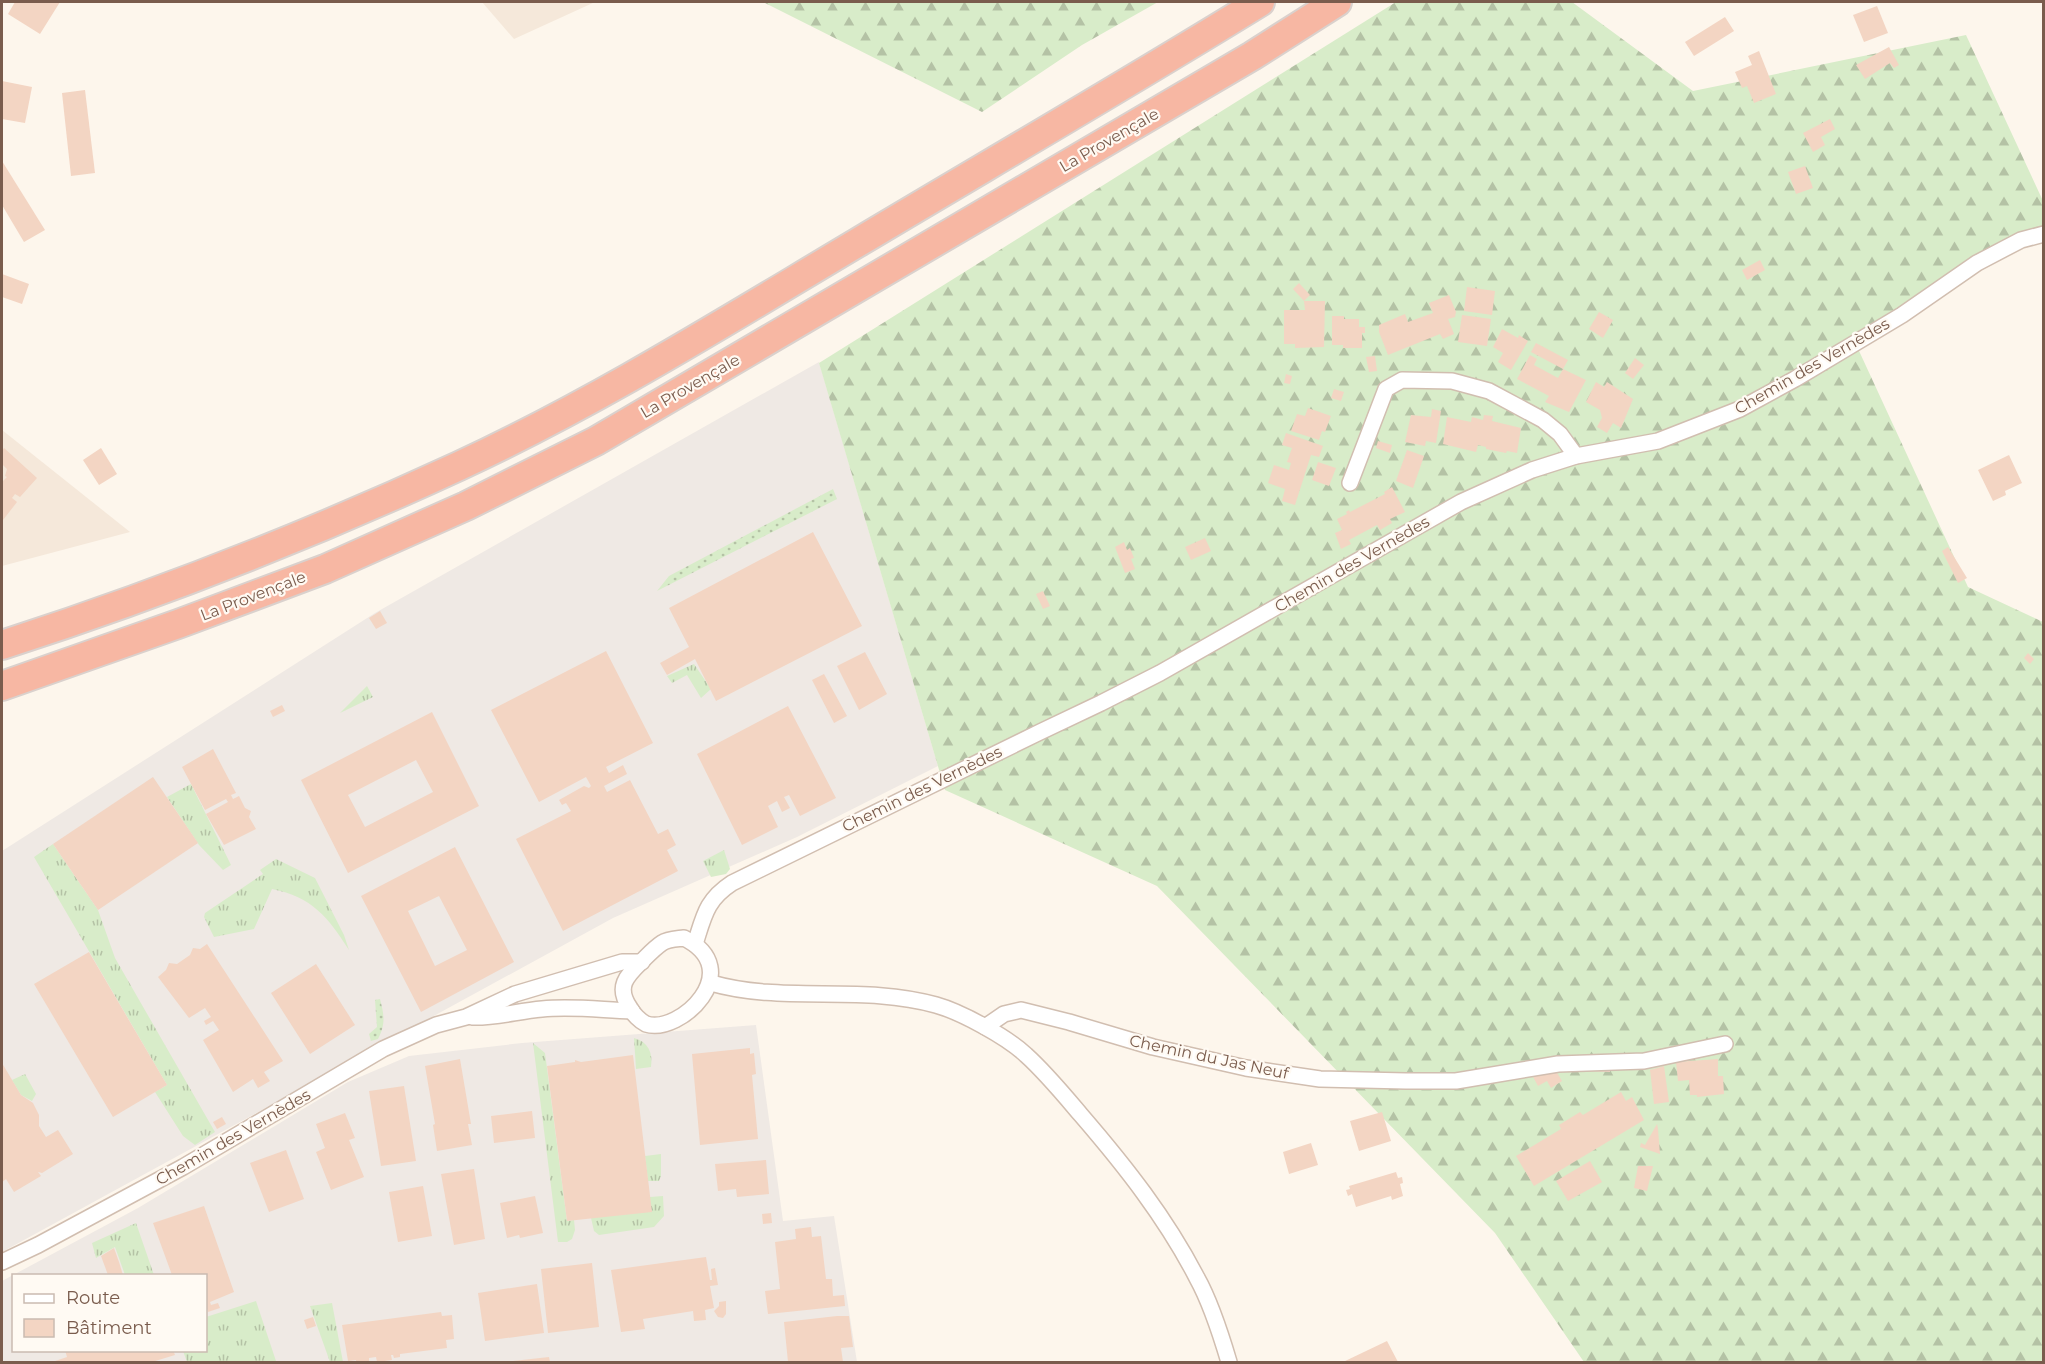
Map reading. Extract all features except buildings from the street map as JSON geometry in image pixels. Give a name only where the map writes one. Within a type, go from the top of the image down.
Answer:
[{"type":"highway","points":[[2,645],[209,573],[308,532],[461,465],[579,405],[718,326],[1260,2]]},
{"type":"highway","name":"La Provençale","points":[[2,686],[325,569],[466,506],[586,446],[1242,62],[1337,2]]},
{"type":"street","name":"Chemin des Vernèdes","points":[[696,944],[709,903],[718,892],[732,883],[1101,704],[1160,673],[1461,502],[1532,470],[1576,456],[1658,441],[1740,409],[1892,321],[1977,263],[2021,240],[2043,234]]},
{"type":"street","points":[[1350,483],[1386,389],[1402,380],[1452,381],[1488,391],[1543,420],[1560,434],[1576,456]]},
{"type":"street","points":[[684,938],[696,944],[709,962],[711,983],[695,1004],[677,1019],[668,1023],[646,1024],[625,1001],[623,985],[629,974],[663,942],[684,938]]},
{"type":"street","name":"Chemin des Vernèdes","points":[[2,1262],[183,1167],[383,1049],[436,1024],[465,1017],[515,994],[553,981],[621,962],[642,962]]},
{"type":"street","points":[[711,983],[741,991],[893,996],[937,1005],[985,1027],[1025,1054],[1116,1155],[1157,1211],[1198,1280],[1229,1362]]},
{"type":"street","name":"Chemin des Vernèdes","points":[[465,1017],[586,1007],[632,1011]]},
{"type":"street","name":"Chemin du Jas Neuf","points":[[985,1027],[1004,1014],[1021,1010],[1153,1047],[1246,1068],[1320,1079],[1395,1081],[1456,1081],[1558,1064],[1644,1061],[1725,1044]]},
{"type":"shaded area","points":[[482,2],[595,2],[514,39]]},
{"type":"shaded area","points":[[819,362],[938,766],[797,837],[613,918],[2,1252],[2,851],[375,613]]},
{"type":"shaded area","points":[[2,430],[130,532],[2,566]]},
{"type":"shaded area","points":[[756,1025],[783,1221],[834,1216],[857,1362],[2,1362],[2,1281],[12,1276],[12,1352],[207,1352],[207,1274],[15,1274],[138,1208],[348,1082],[409,1056],[522,1043]]},
{"type":"green space","points":[[763,2],[1158,2],[1082,45],[982,112]]},
{"type":"green space","points":[[1396,2],[1572,2],[1693,91],[1966,35],[2043,201],[2043,231],[1854,340],[1968,587],[2043,622],[2043,1362],[1584,1362],[1495,1233],[1157,886],[945,790],[819,363]]},
{"type":"green space","points":[[833,489],[837,499],[657,591],[669,576]]},
{"type":"green space","points":[[694,664],[711,689],[701,698],[687,675],[672,683],[667,676]]},
{"type":"green space","points":[[367,686],[373,697],[340,713]]},
{"type":"green space","points":[[191,784],[231,865],[223,870],[199,845],[167,797]]},
{"type":"green space","points":[[53,844],[98,910],[115,958],[215,1132],[195,1145],[183,1136],[155,1092],[167,1085],[34,857]]},
{"type":"green space","points":[[724,850],[730,869],[726,874],[711,877],[703,861]]},
{"type":"green space","points":[[276,859],[315,878],[344,935],[349,950],[318,910],[298,897],[272,889],[254,929],[214,937],[204,917],[205,913],[263,874],[260,870]]},
{"type":"green space","points":[[380,999],[383,1014],[382,1029],[378,1039],[371,1041],[369,1034],[377,1027],[375,1000]]},
{"type":"green space","points":[[634,1038],[643,1042],[648,1048],[651,1067],[636,1069]]},
{"type":"green space","points":[[533,1043],[545,1053],[567,1221],[574,1220],[575,1230],[572,1239],[567,1242],[558,1242]]},
{"type":"green space","points":[[25,1074],[36,1094],[32,1101],[21,1095],[12,1080]]},
{"type":"green space","points":[[661,1154],[659,1181],[648,1181],[645,1156]]},
{"type":"green space","points":[[663,1196],[664,1216],[654,1227],[599,1235],[594,1231],[591,1218],[650,1197]]},
{"type":"green space","points":[[136,1223],[154,1274],[125,1274],[115,1247],[96,1258],[92,1243]]},
{"type":"green space","points":[[256,1301],[276,1361],[187,1362],[183,1352],[207,1352],[207,1317]]},
{"type":"green space","points":[[332,1303],[343,1362],[330,1362],[310,1306]]}]
